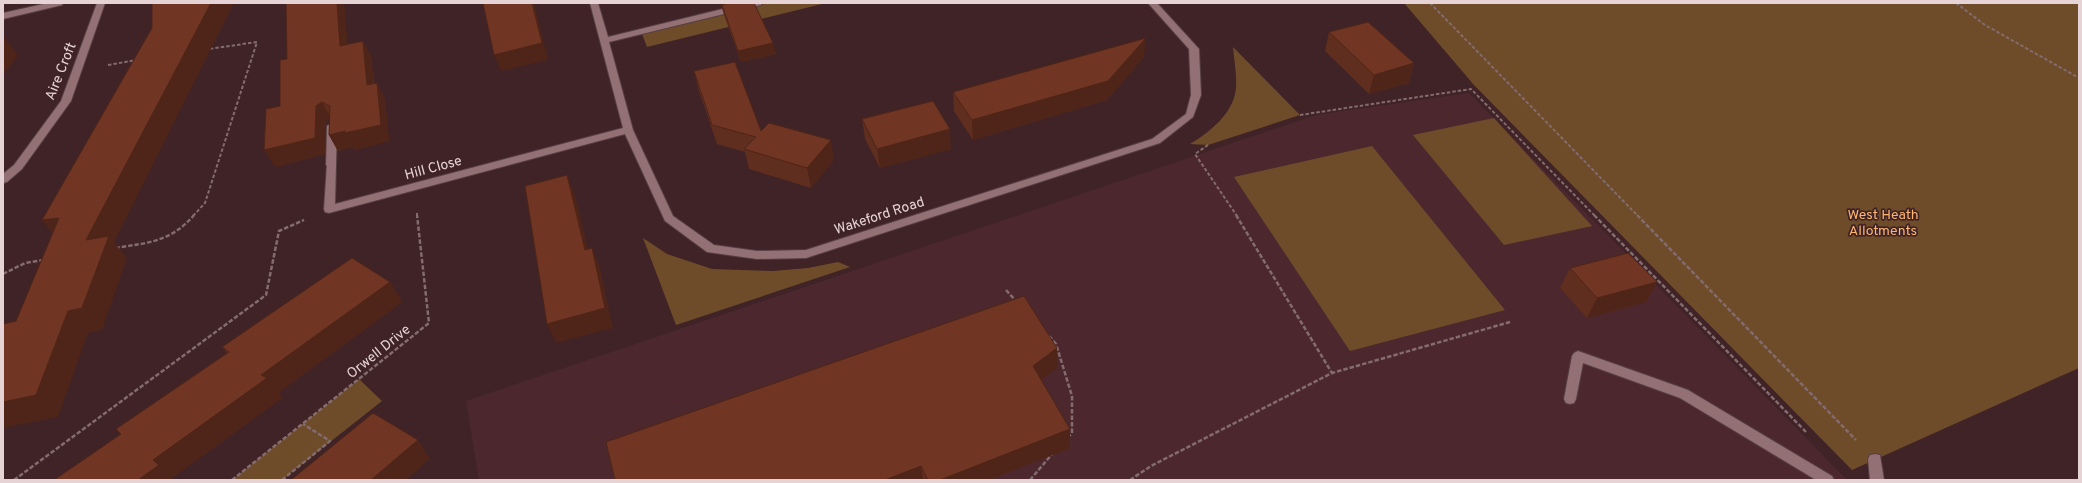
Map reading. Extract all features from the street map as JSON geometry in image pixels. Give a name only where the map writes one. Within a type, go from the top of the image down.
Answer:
[{"type":"street","points":[[3,16],[59,3]]},
{"type":"street","name":"Aire Croft","points":[[3,180],[18,167],[66,101],[101,3]]},
{"type":"street","name":"Wakeford Road","points":[[594,3],[628,130],[670,218],[711,249],[757,256],[806,254],[1156,141],[1190,115],[1196,95],[1194,50],[1152,3]]},
{"type":"street","points":[[604,41],[758,3]]},
{"type":"street","points":[[329,209],[332,122]]},
{"type":"street","name":"Hill Close","points":[[329,209],[628,130]]},
{"type":"street","points":[[1570,399],[1578,356],[1684,394],[1827,480]]},
{"type":"street","points":[[1875,459],[1876,480]]},
{"type":"path","points":[[1430,3],[1875,459]]},
{"type":"path","points":[[1956,3],[1971,17],[1997,34],[2059,65],[2079,78]]},
{"type":"path","points":[[110,249],[156,242],[185,226],[205,203],[257,42],[202,49]]},
{"type":"path","points":[[77,71],[142,59]]},
{"type":"path","points":[[1300,115],[1471,89],[1808,435]]},
{"type":"path","points":[[1208,145],[1195,154],[1237,216],[1332,373]]},
{"type":"path","name":"Orwell Drive","points":[[232,480],[429,323],[414,187]]},
{"type":"path","points":[[14,480],[266,294],[279,231],[329,209]]},
{"type":"path","points":[[3,274],[25,263],[48,259]]},
{"type":"path","points":[[1006,290],[1021,306]]},
{"type":"path","points":[[1130,480],[1151,466],[1332,373],[1510,322]]},
{"type":"path","points":[[1046,333],[1056,344],[1072,396],[1072,433],[1067,438]]},
{"type":"path","points":[[282,480],[330,441],[303,424]]},
{"type":"path","points":[[1030,480],[1057,449]]},
{"type":"shaded area","points":[[1469,93],[1847,480],[479,480],[466,401],[1316,115]]},
{"type":"green space","points":[[768,3],[826,3],[647,47],[642,34]]},
{"type":"green space","name":"West Heath Allotments","points":[[1404,3],[2079,3],[2079,368],[1852,470],[1474,85]]},
{"type":"green space","points":[[1233,47],[1300,115],[1208,145],[1190,144],[1213,128],[1231,106],[1236,88]]},
{"type":"green space","points":[[1494,118],[1592,226],[1504,245],[1413,135]]},
{"type":"green space","points":[[1372,146],[1505,310],[1350,351],[1234,177]]},
{"type":"green space","points":[[643,238],[667,254],[712,269],[773,271],[808,268],[838,262],[850,267],[676,325]]},
{"type":"green space","points":[[359,379],[382,401],[282,480],[232,480]]},
{"type":"building","points":[[152,3],[211,3],[86,240],[109,236],[82,308],[68,311],[36,395],[3,402],[3,324],[16,321],[59,218],[42,220],[152,28]]},
{"type":"building","points":[[286,3],[337,3],[340,46],[363,41],[367,85],[377,83],[381,125],[329,135],[330,106],[322,102],[316,106],[315,138],[264,150],[266,109],[280,106],[280,60],[287,59]]},
{"type":"building","points":[[483,3],[532,3],[542,43],[494,55]]},
{"type":"building","points":[[728,3],[754,3],[773,43],[738,51],[722,5]]},
{"type":"building","points":[[1368,22],[1414,63],[1374,75],[1329,32]]},
{"type":"building","points":[[1146,38],[1108,81],[972,120],[953,92]]},
{"type":"building","points":[[735,62],[761,131],[769,123],[831,140],[807,168],[744,149],[756,137],[712,125],[694,71]]},
{"type":"building","points":[[933,101],[950,129],[877,149],[862,119]]},
{"type":"building","points":[[567,175],[585,250],[592,248],[605,308],[547,324],[525,186]]},
{"type":"building","points":[[1628,253],[1657,282],[1597,298],[1570,268]]},
{"type":"building","points":[[352,258],[390,282],[261,375],[267,378],[153,460],[159,465],[138,480],[54,480],[121,434],[116,429],[229,352],[222,347]]},
{"type":"building","points":[[1024,296],[1057,348],[1033,366],[1070,429],[940,480],[928,480],[921,466],[885,480],[615,480],[606,442]]},
{"type":"building","points":[[373,413],[418,440],[371,480],[291,480]]}]
